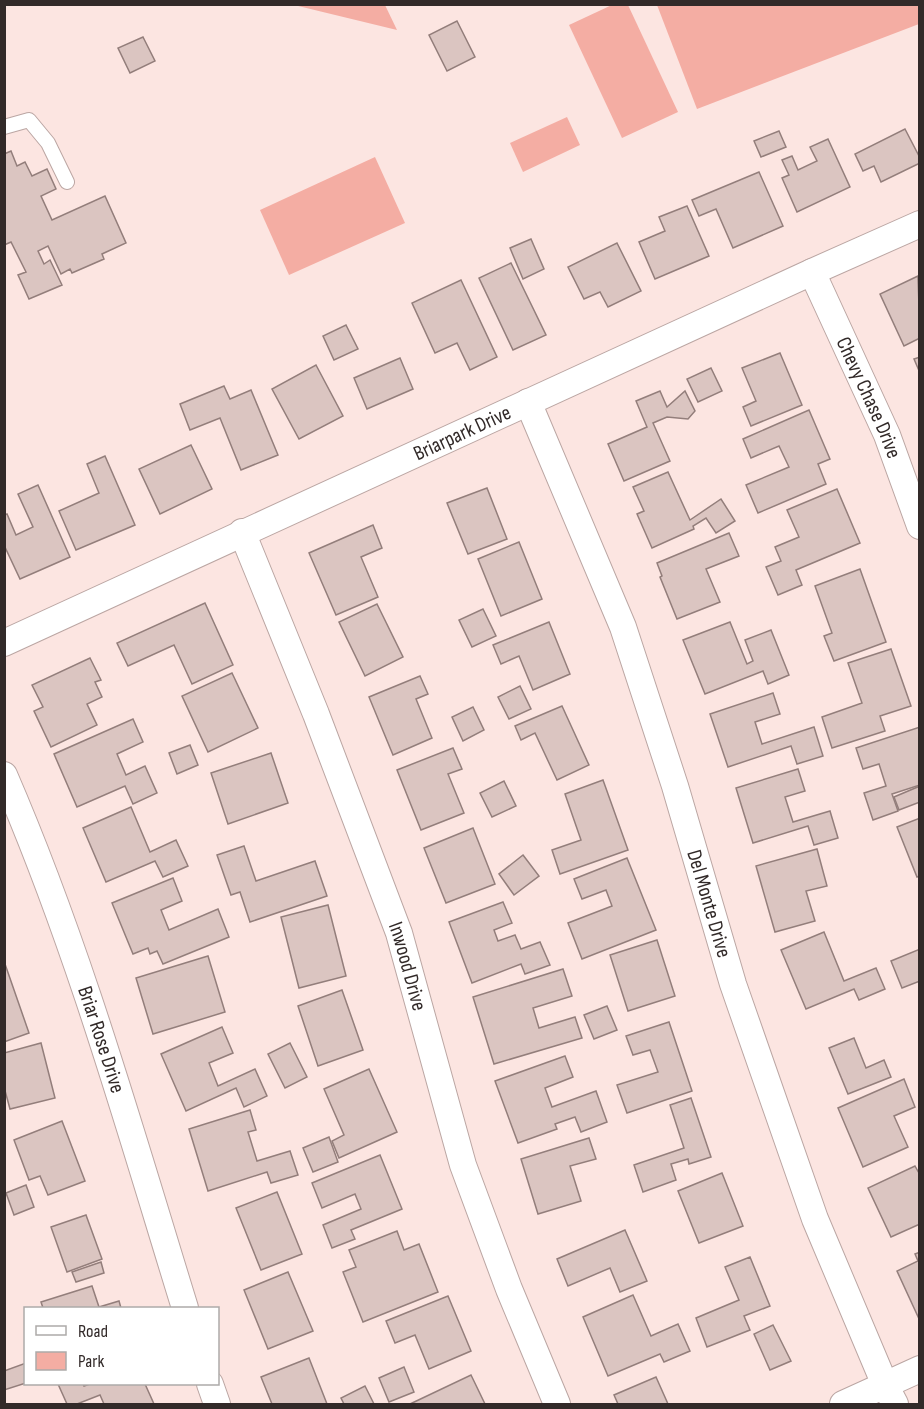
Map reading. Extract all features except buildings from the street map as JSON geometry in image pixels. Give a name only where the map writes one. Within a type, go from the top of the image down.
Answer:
[{"type":"street","name":"Briarpark Drive","points":[[4,643],[242,532],[920,224]]},
{"type":"street","name":"Chevy Chase Drive","points":[[812,272],[887,435],[920,526]]},
{"type":"street","name":"Del Monte Drive","points":[[528,402],[623,627],[675,786],[733,984],[815,1219],[890,1395]]},
{"type":"street","name":"Inwood Drive","points":[[242,532],[316,714],[399,933],[463,1165],[509,1289],[556,1404]]},
{"type":"street","name":"Briar Rose Drive","points":[[4,775],[20,810],[85,988],[186,1307]]},
{"type":"street","points":[[843,1404],[890,1395],[920,1369]]},
{"type":"street","points":[[211,1385],[217,1404]]},
{"type":"lane","points":[[4,127],[29,120],[48,143],[68,182]]},
{"type":"green space","points":[[614,4],[628,5],[678,112],[622,138],[569,25]]},
{"type":"green space","points":[[294,5],[385,5],[397,30]]},
{"type":"green space","points":[[657,5],[919,5],[919,24],[697,109]]},
{"type":"green space","points":[[567,117],[580,145],[523,172],[510,143]]},
{"type":"green space","points":[[375,157],[405,223],[289,275],[260,210]]}]
